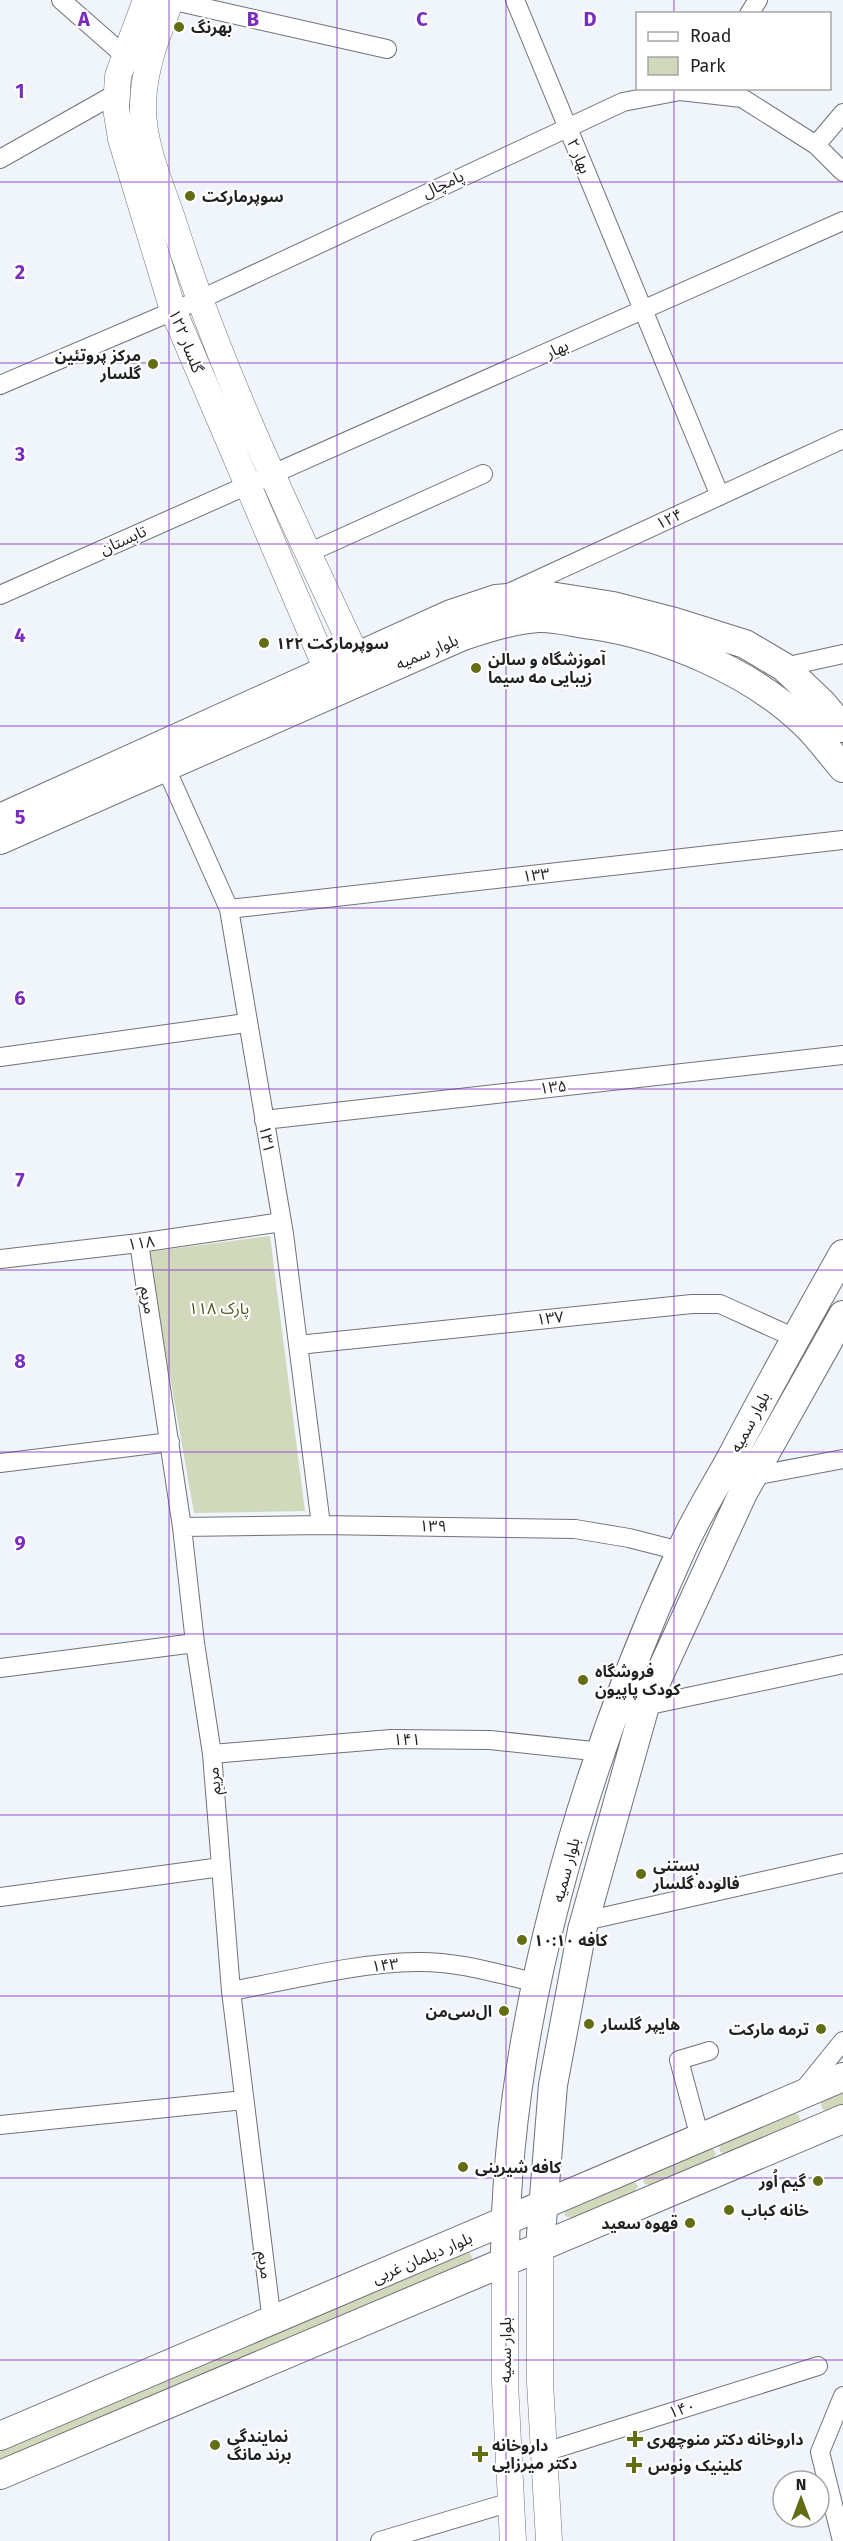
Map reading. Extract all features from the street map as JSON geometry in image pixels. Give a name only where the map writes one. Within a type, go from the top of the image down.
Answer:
[{"type":"main road","name":"گلسار ۱۲۲","points":[[146,0],[118,76],[117,93],[121,139],[173,310],[331,681]]},
{"type":"main road","name":"گلسار ۱۲۲","points":[[170,0],[147,62],[143,106],[150,149],[199,300],[270,474],[361,667]]},
{"type":"main road","name":"بلوار سمیه","points":[[0,840],[52,806],[361,667],[451,614],[496,599],[544,595],[613,606],[745,644],[784,667],[823,704],[843,728]]},
{"type":"main road","name":"بلوار سمیه","points":[[361,667],[502,623],[541,618],[611,628],[670,644],[713,662],[762,692],[804,722],[843,768]]},
{"type":"main road","name":"بلوار سمیه","points":[[0,818],[52,806],[165,766],[331,681]]},
{"type":"main road","name":"بلوار سمیه","points":[[513,2541],[505,2383],[505,2223],[518,2080],[538,1983],[573,1844],[619,1699],[680,1551],[843,1254]]},
{"type":"main road","name":"بلوار سمیه","points":[[549,2541],[540,2382],[542,2207],[553,2085],[585,1921],[645,1706],[753,1476],[843,1315]]},
{"type":"main road","points":[[727,1464],[753,1476]]},
{"type":"main road","points":[[602,1752],[630,1759]]},
{"type":"main road","name":"بلوار دیلمان غربی","points":[[0,2436],[505,2223],[799,2094],[843,2077]]},
{"type":"main road","points":[[799,2094],[815,2131]]},
{"type":"main road","points":[[0,2475],[843,2119]]},
{"type":"main road","points":[[511,2502],[546,2499]]},
{"type":"street","points":[[61,0],[126,56]]},
{"type":"street","points":[[170,0],[387,49]]},
{"type":"street","name":"بهار ۲","points":[[515,0],[720,496]]},
{"type":"street","name":"پامچال","points":[[0,385],[199,300],[566,126],[623,102],[680,91],[742,98],[816,145],[843,172]]},
{"type":"street","points":[[0,159],[117,93]]},
{"type":"street","points":[[816,145],[843,113]]},
{"type":"street","name":"بهار","points":[[246,485],[843,221]]},
{"type":"street","name":"۱۲۴","points":[[496,599],[843,439]]},
{"type":"street","points":[[308,554],[483,474]]},
{"type":"street","name":"تابستان","points":[[0,595],[246,485]]},
{"type":"street","points":[[784,667],[843,654]]},
{"type":"street","name":"۱۳۱","points":[[165,766],[229,909],[246,1023],[282,1222],[321,1525]]},
{"type":"street","name":"۱۳۳","points":[[229,909],[843,840]]},
{"type":"street","points":[[0,1057],[246,1023]]},
{"type":"street","name":"۱۳۵","points":[[264,1120],[843,1055]]},
{"type":"street","name":"۱۱۸","points":[[0,1259],[139,1243],[282,1222]]},
{"type":"street","name":"مریم","points":[[139,1243],[170,1442],[195,1643],[212,1754],[231,1991],[272,2322]]},
{"type":"street","name":"۱۳۷","points":[[298,1346],[692,1304],[720,1304],[795,1338]]},
{"type":"street","points":[[0,1463],[170,1442]]},
{"type":"street","points":[[753,1476],[843,1459]]},
{"type":"street","name":"۱۳۹","points":[[182,1527],[321,1525],[575,1529],[629,1538],[680,1551]]},
{"type":"street","points":[[0,1668],[195,1643]]},
{"type":"street","points":[[645,1706],[843,1664]]},
{"type":"street","name":"۱۴۱","points":[[212,1754],[391,1739],[490,1740],[602,1752]]},
{"type":"street","points":[[585,1921],[843,1863]]},
{"type":"street","points":[[0,1897],[221,1867]]},
{"type":"street","name":"۱۴۳","points":[[231,1991],[364,1967],[417,1962],[465,1966],[538,1983]]},
{"type":"street","points":[[799,2094],[843,2041]]},
{"type":"street","points":[[700,2138],[679,2060],[709,2051]]},
{"type":"street","points":[[0,2125],[244,2100]]},
{"type":"street","name":"۱۴۰","points":[[545,2452],[818,2366]]},
{"type":"street","points":[[842,2541],[820,2452],[843,2396]]},
{"type":"street","points":[[380,2541],[511,2502]]},
{"type":"green space","name":"پارک ۱۱۸","points":[[270,1236],[305,1511],[194,1513],[148,1252]]},
{"type":"green space","points":[[843,2091],[843,2105],[829,2111],[822,2109],[821,2102]]},
{"type":"green space","points":[[792,2113],[799,2115],[800,2122],[727,2154],[720,2152],[719,2145]]},
{"type":"green space","points":[[712,2148],[716,2153],[713,2159],[651,2185],[644,2184],[643,2176]]},
{"type":"green space","points":[[633,2180],[638,2186],[634,2192],[572,2218],[565,2216],[564,2209]]},
{"type":"green space","points":[[464,2251],[470,2253],[474,2263],[0,2465],[0,2442]]},
{"type":"place","name":"بهرنگ","points":[[179,27]]},
{"type":"place","name":"سوپرمارکت","points":[[190,196]]},
{"type":"place","name":"مرکز پروتئین گلسار","points":[[153,364]]},
{"type":"place","name":"سوپرمارکت ۱۲۲","points":[[264,643]]},
{"type":"place","name":"آموزشگاه و سالن زیبایی مه سیما","points":[[476,668]]},
{"type":"place","name":"فروشگاه کودک پاپیون","points":[[583,1680]]},
{"type":"place","name":"بستنی فالوده گلسار","points":[[641,1874]]},
{"type":"place","name":"کافه ۱۰:۱۰","points":[[522,1940]]},
{"type":"place","name":"ال‌سی‌من","points":[[504,2011]]},
{"type":"place","name":"هایپر گلسار","points":[[589,2024]]},
{"type":"place","name":"ترمه مارکت","points":[[821,2029]]},
{"type":"place","name":"کافه شیرینی","points":[[463,2167]]},
{"type":"place","name":"گیم اُور","points":[[818,2181]]},
{"type":"place","name":"خانه کباب","points":[[729,2210]]},
{"type":"place","name":"قهوه سعید","points":[[690,2223]]},
{"type":"place","name":"داروخانه دکتر منوچهری","points":[[635,2439]]},
{"type":"place","name":"نمایندگی برند مانگ","points":[[215,2445]]},
{"type":"place","name":"داروخانه دکتر میرزایی","points":[[480,2454]]},
{"type":"place","name":"کلینیک ونوس","points":[[634,2465]]}]
